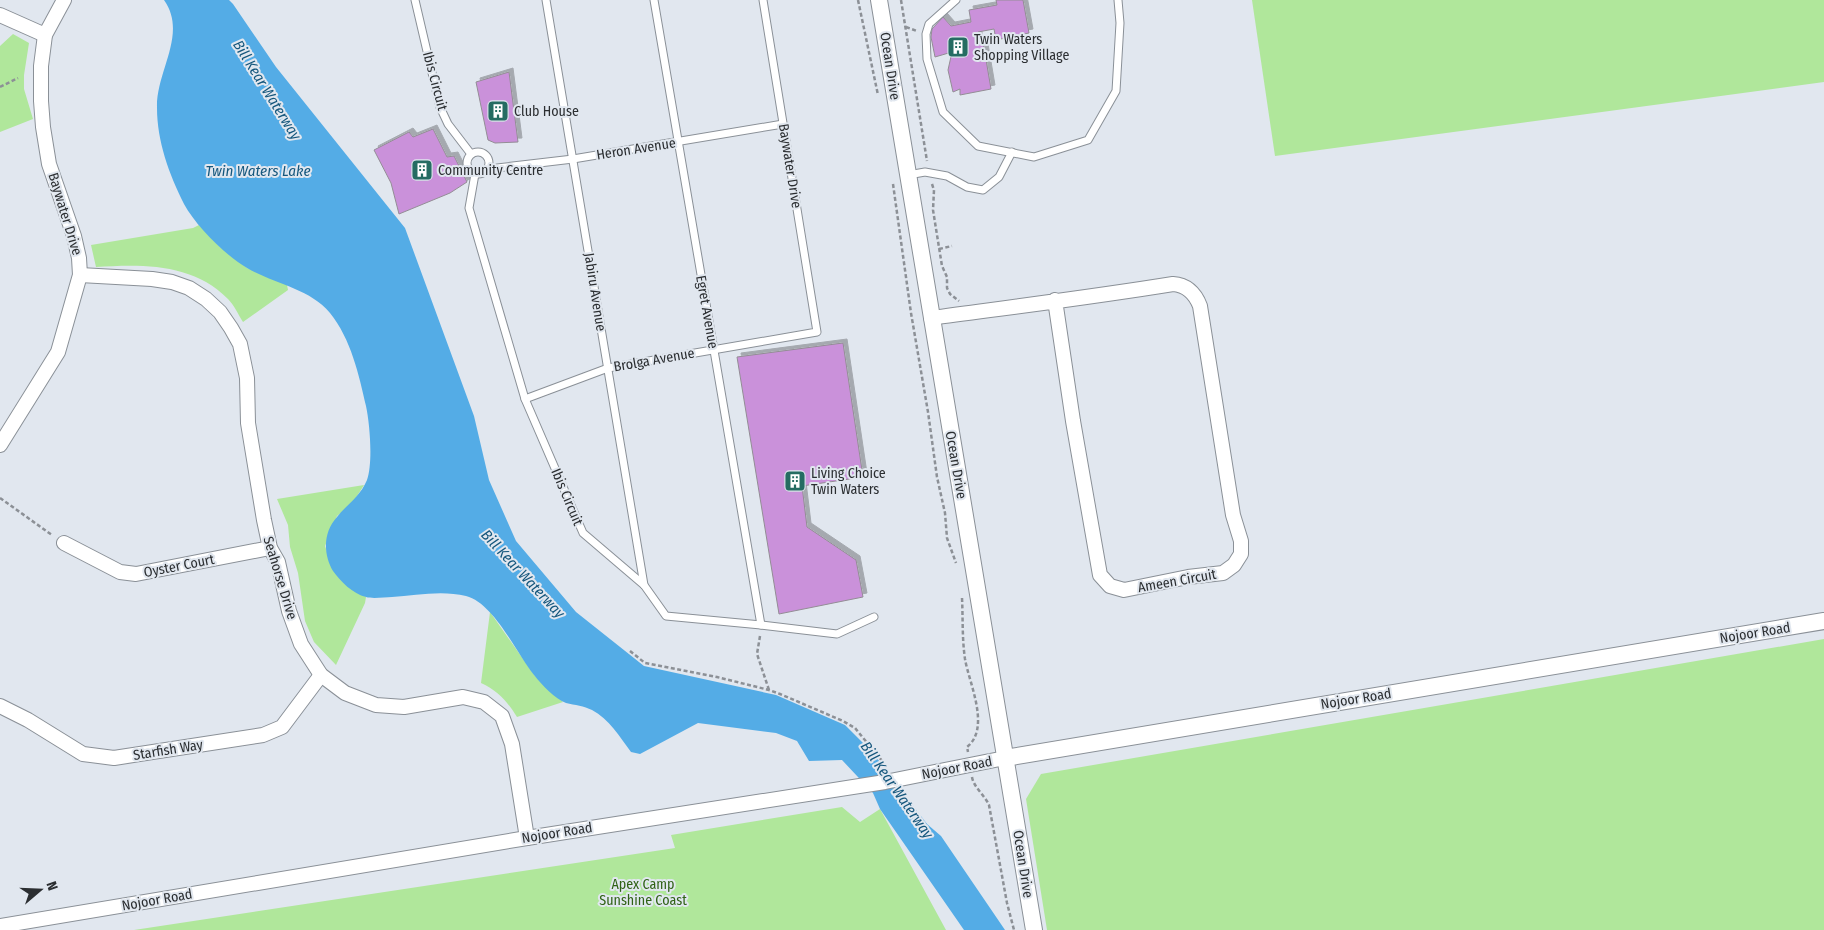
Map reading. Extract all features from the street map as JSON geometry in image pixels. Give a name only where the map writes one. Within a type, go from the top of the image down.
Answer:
[{"type":"street","name":"Baywater Drive","points":[[0,445],[58,352],[80,275],[79,258],[74,236],[49,164],[43,127],[41,66],[44,35],[64,0]]},
{"type":"street","name":"Ocean Drive","points":[[879,0],[900,175],[931,318],[1034,930]]},
{"type":"street","points":[[0,15],[44,35]]},
{"type":"street","name":"Seahorse Drive","points":[[80,275],[172,282],[190,288],[220,312],[232,328],[240,344],[246,378],[248,423],[264,520],[270,548],[278,562],[289,611],[301,644],[321,675],[345,693],[376,705],[404,707],[463,697],[484,702],[502,716],[512,744],[528,838]]},
{"type":"street","name":"Ameen Circuit","points":[[931,318],[1055,300],[1096,296],[1173,284],[1187,287],[1197,297],[1200,306],[1233,515],[1241,541],[1240,554],[1229,570],[1217,574],[1188,577],[1124,590],[1110,586],[1100,575],[1073,421],[1055,300]]},
{"type":"street","name":"Oyster Court","points":[[64,543],[120,572],[136,574],[270,548]]},
{"type":"street","name":"Nojoor Road","points":[[0,926],[528,838],[856,787],[1005,758],[1824,621]]},
{"type":"street","name":"Starfish Way","points":[[0,706],[28,720],[83,754],[114,758],[263,735],[282,727],[321,675]]},
{"type":"lane","name":"Ibis Circuit","points":[[415,0],[440,107],[448,124],[471,154]]},
{"type":"lane","name":"Jabiru Avenue","points":[[546,0],[644,585]]},
{"type":"lane","name":"Egret Avenue","points":[[654,0],[761,625]]},
{"type":"lane","name":"Baywater Drive","points":[[763,0],[817,332]]},
{"type":"lane","points":[[956,0],[929,24],[926,34],[927,59],[943,112],[978,146],[1034,157],[1088,140],[1116,91],[1120,23],[1118,0]]},
{"type":"lane","name":"Heron Avenue","points":[[488,169],[573,159],[783,124]]},
{"type":"lane","points":[[478,152],[486,154],[489,160],[488,169],[483,174],[475,174],[468,169],[467,160],[471,154],[478,152]]},
{"type":"lane","points":[[900,175],[926,172],[947,176],[967,187],[983,190],[999,177],[1012,152]]},
{"type":"lane","name":"Ibis Circuit","points":[[475,174],[469,208],[525,399],[583,533],[644,585],[666,616],[837,634],[874,618]]},
{"type":"lane","name":"Brolga Avenue","points":[[525,399],[608,368],[817,332]]},
{"type":"path","points":[[858,0],[879,101]]},
{"type":"path","points":[[0,87],[18,78]]},
{"type":"path","points":[[900,175],[937,478],[947,538],[957,566]]},
{"type":"path","points":[[939,249],[952,246]]},
{"type":"path","points":[[0,498],[64,543]]},
{"type":"path","points":[[962,593],[965,660],[973,686],[978,725],[970,745],[967,747],[971,764],[972,782],[986,797],[990,806],[1007,903],[1014,930]]},
{"type":"path","points":[[761,625],[757,654],[769,690]]},
{"type":"path","points":[[630,651],[645,663],[769,690],[849,725],[855,728],[883,762]]},
{"type":"green space","points":[[1252,0],[1824,0],[1824,82],[1275,156]]},
{"type":"green space","points":[[13,34],[29,43],[24,75],[24,89],[33,119],[0,132],[0,46]]},
{"type":"green space","points":[[199,225],[220,247],[247,268],[287,285],[288,290],[243,322],[230,301],[214,287],[199,278],[183,272],[149,266],[96,267],[91,245],[193,228]]},
{"type":"green space","points":[[364,485],[352,504],[337,516],[325,546],[339,577],[366,597],[365,603],[336,665],[314,642],[305,621],[298,573],[290,547],[288,525],[277,499]]},
{"type":"green space","points":[[490,612],[535,676],[563,702],[517,717],[502,697],[481,683]]},
{"type":"green space","points":[[1824,639],[1824,930],[1047,930],[1026,799],[1041,774]]},
{"type":"green space","name":"Apex Camp Sunshine Coast","points":[[842,807],[860,822],[880,809],[946,930],[134,930],[675,848],[671,835]]},
{"type":"water","name":"Twin Waters Lake","points":[[164,0],[229,0],[276,67],[405,228],[474,416],[489,480],[516,541],[576,612],[644,666],[776,695],[845,725],[873,753],[927,824],[941,836],[1005,930],[964,930],[880,809],[873,793],[842,760],[809,761],[797,741],[776,733],[698,723],[640,754],[631,752],[604,718],[592,710],[566,703],[549,691],[527,666],[504,630],[486,608],[476,601],[466,596],[448,593],[369,598],[356,593],[339,579],[327,558],[327,536],[332,523],[364,486],[370,464],[370,433],[357,370],[344,334],[330,313],[322,305],[302,292],[257,274],[238,262],[203,230],[184,204],[173,181],[159,133],[158,94],[169,53],[173,26],[171,13]]},
{"type":"building","name":"Twin Waters Shopping Village","points":[[996,0],[1023,0],[1029,33],[996,40],[994,29],[978,32],[978,42],[983,42],[991,89],[960,95],[960,89],[953,92],[948,70],[952,52],[935,57],[931,37],[932,29],[943,17],[951,26],[971,22],[969,10],[997,5]]},
{"type":"building","name":"Club House","points":[[509,72],[518,142],[495,143],[488,140],[476,82]]},
{"type":"building","name":"Community Centre","points":[[433,129],[447,157],[454,156],[467,182],[450,193],[399,214],[391,183],[374,150],[409,132],[413,137]]},
{"type":"building","name":"Living Choice Twin Waters","points":[[843,343],[863,477],[802,486],[807,527],[856,560],[863,597],[779,614],[737,357]]},
{"type":"place","name":"Twin Waters Shopping Village","points":[[958,47]]},
{"type":"place","name":"Club House","points":[[498,111]]},
{"type":"place","name":"Community Centre","points":[[422,170]]},
{"type":"place","name":"Living Choice Twin Waters","points":[[795,481]]},
{"type":"water label","name":"Bill Kear Waterway","points":[[267,90]]},
{"type":"water label","name":"Bill Kear Waterway","points":[[523,574]]},
{"type":"water label","name":"Bill Kear Waterway","points":[[897,790]]}]
